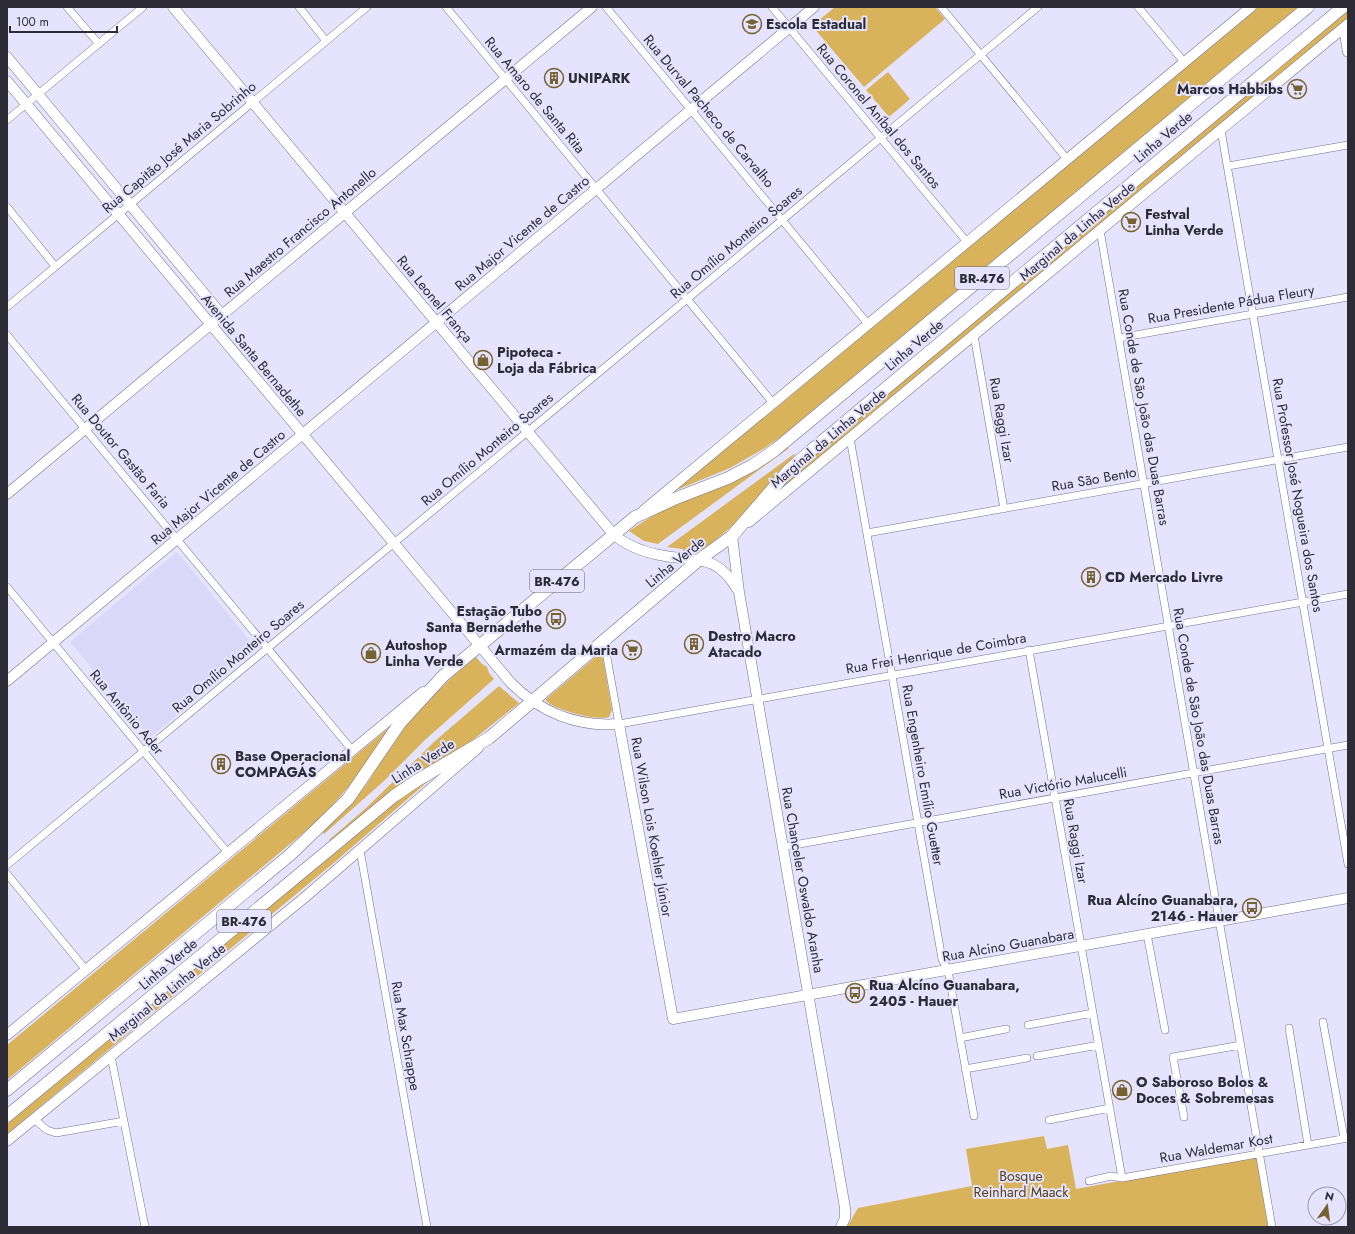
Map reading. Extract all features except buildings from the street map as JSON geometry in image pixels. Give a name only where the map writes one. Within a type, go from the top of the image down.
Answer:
[{"type":"highway","name":"Linha Verde","points":[[7,1090],[291,854],[321,827],[348,799],[400,722],[443,676],[479,646],[635,517],[674,499],[734,475],[775,450],[1308,7]]},
{"type":"highway","name":"Linha Verde","points":[[7,1116],[394,796],[416,781],[489,738],[700,559],[732,536],[788,471],[808,453],[1343,7]]},
{"type":"main road","name":"Rua Leonel França","points":[[174,7],[614,535],[630,545],[650,553],[700,559],[721,569],[729,576],[739,592]]},
{"type":"main road","name":"Rua Maestro Francisco Antonello","points":[[7,494],[592,7]]},
{"type":"main road","name":"Rua Major Vicente de Castro","points":[[7,680],[814,7]]},
{"type":"main road","points":[[635,517],[1251,7]]},
{"type":"main road","points":[[1346,26],[1348,52]]},
{"type":"main road","name":"Marginal da Linha Verde","points":[[732,536],[1346,26]]},
{"type":"main road","name":"Avenida Santa Bernadethe","points":[[7,57],[222,315]]},
{"type":"main road","name":"Avenida Santa Bernadethe","points":[[7,81],[479,646],[511,683],[532,702]]},
{"type":"main road","name":"Rua Chanceler Oswaldo Aranha","points":[[732,536],[739,592],[845,1208],[845,1218],[842,1227]]},
{"type":"main road","points":[[7,1035],[443,676]]},
{"type":"main road","name":"Rua Frei Henrique de Coimbra","points":[[532,702],[554,714],[579,721],[600,724],[619,724]]},
{"type":"main road","name":"Rua Wilson Lois Koehler Júnior","points":[[619,724],[673,1019]]},
{"type":"main road","name":"Marginal da Linha Verde","points":[[7,1141],[360,850],[489,738]]},
{"type":"main road","name":"Rua Alcino Guanabara","points":[[673,1019],[1348,898]]},
{"type":"street","points":[[67,7],[99,44]]},
{"type":"street","points":[[7,120],[144,7]]},
{"type":"street","points":[[299,7],[326,41]]},
{"type":"street","name":"Rua Capitão José Maria Sobrinho","points":[[7,307],[367,7]]},
{"type":"street","name":"Rua Amaro de Santa Rita","points":[[446,7],[773,403]]},
{"type":"street","name":"Rua Durval Pacheco de Carvalho","points":[[606,7],[868,324]]},
{"type":"street","name":"Rua Coronel Aníbal dos Santos","points":[[772,7],[966,242]]},
{"type":"street","points":[[941,7],[1067,160]]},
{"type":"street","name":"Rua Omílio Monteiro Soares","points":[[7,865],[1038,7]]},
{"type":"street","points":[[1138,7],[1184,62]]},
{"type":"street","name":"Rua Professor José Nogueira dos Santos","points":[[1221,130],[1348,864]]},
{"type":"street","points":[[1228,166],[1348,144]]},
{"type":"street","points":[[7,208],[55,266]]},
{"type":"street","name":"Rua Conde de São João das Duas Barras","points":[[1100,230],[1272,1227]]},
{"type":"street","name":"Rua Presidente Pádua Fleury","points":[[1119,338],[1348,297]]},
{"type":"street","name":"Rua Doutor Gastão Faria","points":[[7,335],[352,750]]},
{"type":"street","name":"Rua Raggi Izar","points":[[974,335],[1004,509]]},
{"type":"street","name":"Rua Engenheiro Emílio Guetter","points":[[850,438],[942,959],[948,970],[974,1116]]},
{"type":"street","name":"Rua São Bento","points":[[867,533],[1348,447]]},
{"type":"street","name":"Rua Antônio Ader","points":[[7,587],[228,853]]},
{"type":"street","name":"Rua Frei Henrique de Coimbra","points":[[619,724],[1348,594]]},
{"type":"street","name":"Rua Wilson Lois Koehler Júnior","points":[[604,640],[619,724]]},
{"type":"street","name":"Rua Raggi Izar","points":[[1029,650],[1122,1178]]},
{"type":"street","name":"Rua Victório Malucelli","points":[[783,847],[1348,745]]},
{"type":"street","name":"Rua Max Schrappe","points":[[360,850],[427,1227]]},
{"type":"street","points":[[7,874],[86,970]]},
{"type":"street","points":[[1147,934],[1165,1030]]},
{"type":"street","points":[[1028,1025],[1093,1013]]},
{"type":"street","points":[[1323,1022],[1346,1138]]},
{"type":"street","points":[[1289,1028],[1308,1145]]},
{"type":"street","points":[[960,1038],[1006,1029]]},
{"type":"street","points":[[1037,1056],[1098,1045]]},
{"type":"street","points":[[1184,1117],[1173,1057],[1241,1045]]},
{"type":"street","points":[[111,1056],[144,1227]]},
{"type":"street","points":[[965,1069],[1027,1058]]},
{"type":"street","points":[[1049,1120],[1110,1108]]},
{"type":"street","points":[[34,1119],[47,1130],[56,1133],[124,1121]]},
{"type":"street","name":"Rua Waldemar Kost","points":[[1089,1181],[1111,1176],[1122,1178],[1346,1138]]},
{"type":"shaded area","points":[[177,552],[255,647],[150,738],[70,642]]},
{"type":"green space","points":[[835,7],[935,7],[945,19],[864,87],[812,26]]},
{"type":"green space","points":[[1254,7],[1299,7],[783,435],[765,448],[730,468],[674,491],[777,407]]},
{"type":"green space","points":[[1348,10],[1348,20],[770,500],[792,474],[809,459]]},
{"type":"green space","points":[[888,72],[910,99],[889,117],[866,90]]},
{"type":"green space","points":[[787,446],[789,448],[658,544],[644,541],[629,531],[657,513]]},
{"type":"green space","points":[[794,454],[795,455],[732,526],[705,549],[686,552],[682,549],[667,547]]},
{"type":"green space","points":[[598,655],[601,655],[603,659],[612,710],[609,717],[603,718],[576,714],[558,708],[546,701],[546,699]]},
{"type":"green space","points":[[476,657],[487,667],[489,673],[494,679],[426,739],[384,781],[324,834],[323,832],[366,785],[399,734],[419,710],[451,678]]},
{"type":"green space","points":[[499,686],[519,703],[463,748],[412,777],[393,790],[330,841],[329,840],[366,808],[435,741]]},
{"type":"green space","points":[[391,726],[360,774],[320,819],[7,1080],[7,1045]]},
{"type":"green space","points":[[433,777],[336,861],[7,1134],[7,1124],[396,802]]},
{"type":"green space","name":"Bosque Reinhard Maack","points":[[1044,1136],[1047,1149],[1068,1145],[1076,1189],[1256,1156],[1268,1227],[847,1227],[858,1208],[972,1186],[966,1149]]},
{"type":"place","name":"Escola Estadual","points":[[752,24]]},
{"type":"place","name":"UNIPARK","points":[[554,78]]},
{"type":"place","name":"Marcos Habbibs","points":[[1297,89]]},
{"type":"place","name":"Festval Linha Verde","points":[[1131,222]]},
{"type":"place","name":"Pipoteca - Loja da Fábrica","points":[[483,360]]},
{"type":"place","name":"CD Mercado Livre","points":[[1091,577]]},
{"type":"place","name":"Estação Tubo Santa Bernadethe","points":[[556,619]]},
{"type":"place","name":"Destro Macro Atacado","points":[[694,644]]},
{"type":"place","name":"Armazém da Maria","points":[[632,650]]},
{"type":"place","name":"Autoshop Linha Verde","points":[[371,653]]},
{"type":"place","name":"Base Operacional COMPAGÁS","points":[[221,764]]},
{"type":"place","name":"Rua Alcíno Guanabara, 2146 - Hauer","points":[[1252,908]]},
{"type":"place","name":"Rua Alcíno Guanabara, 2405 - Hauer","points":[[855,993]]},
{"type":"place","name":"O Saboroso Bolos & Doces & Sobremesas","points":[[1122,1090]]}]
